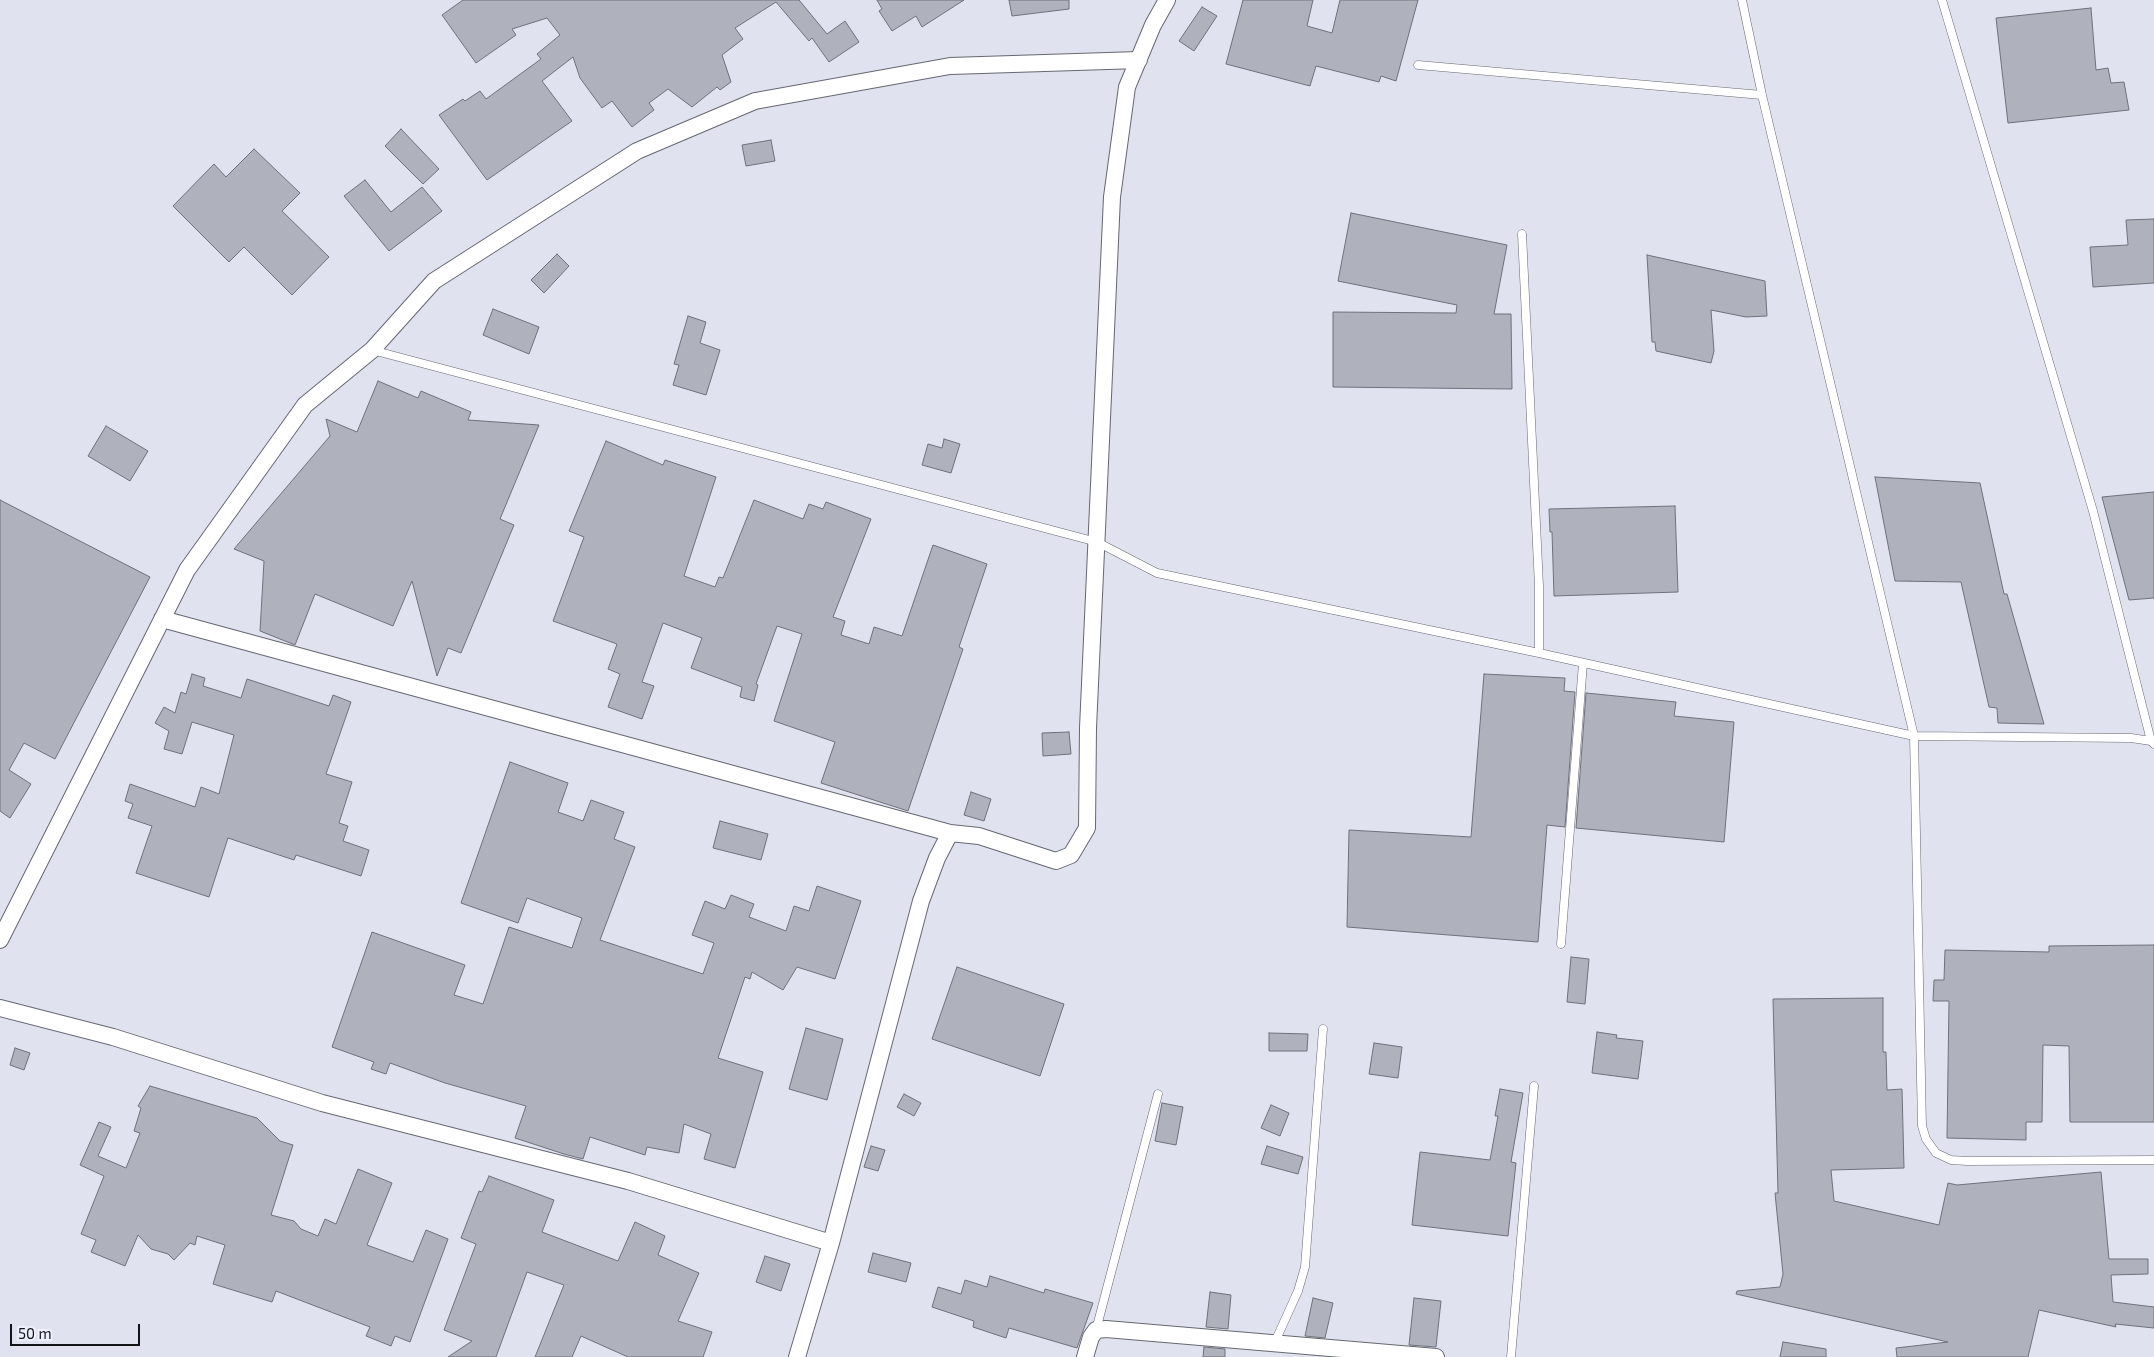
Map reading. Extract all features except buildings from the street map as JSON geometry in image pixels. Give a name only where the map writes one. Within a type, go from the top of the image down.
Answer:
[{"type":"street","points":[[162,619],[950,833],[979,836],[1056,861],[1071,855],[1087,828],[1088,728],[1112,197],[1127,88],[1167,0]]},
{"type":"street","points":[[0,940],[186,570],[305,405],[372,350],[434,281],[637,151],[755,100],[950,66],[1139,60]]},
{"type":"street","points":[[797,1357],[831,1243],[921,901],[937,858],[950,833]]},
{"type":"street","points":[[0,1008],[113,1037],[322,1103],[628,1181],[831,1243]]},
{"type":"street","points":[[1085,1357],[1091,1337],[1096,1330],[1106,1330],[1436,1357]]},
{"type":"lane","points":[[1742,0],[1762,95],[1914,736],[1922,1126],[1926,1139],[1936,1153],[1951,1160],[2154,1160]]},
{"type":"lane","points":[[372,350],[1097,542],[1157,573],[1540,653],[1914,736],[2131,738],[2153,743],[2093,511],[1942,0]]},
{"type":"lane","points":[[1418,65],[1762,95]]},
{"type":"lane","points":[[1522,234],[1539,586],[1540,653]]},
{"type":"lane","points":[[1561,944],[1583,663]]},
{"type":"lane","points":[[1274,1344],[1298,1291],[1305,1267],[1323,1029]]},
{"type":"lane","points":[[1511,1357],[1534,1086]]},
{"type":"lane","points":[[1096,1330],[1158,1094]]}]
